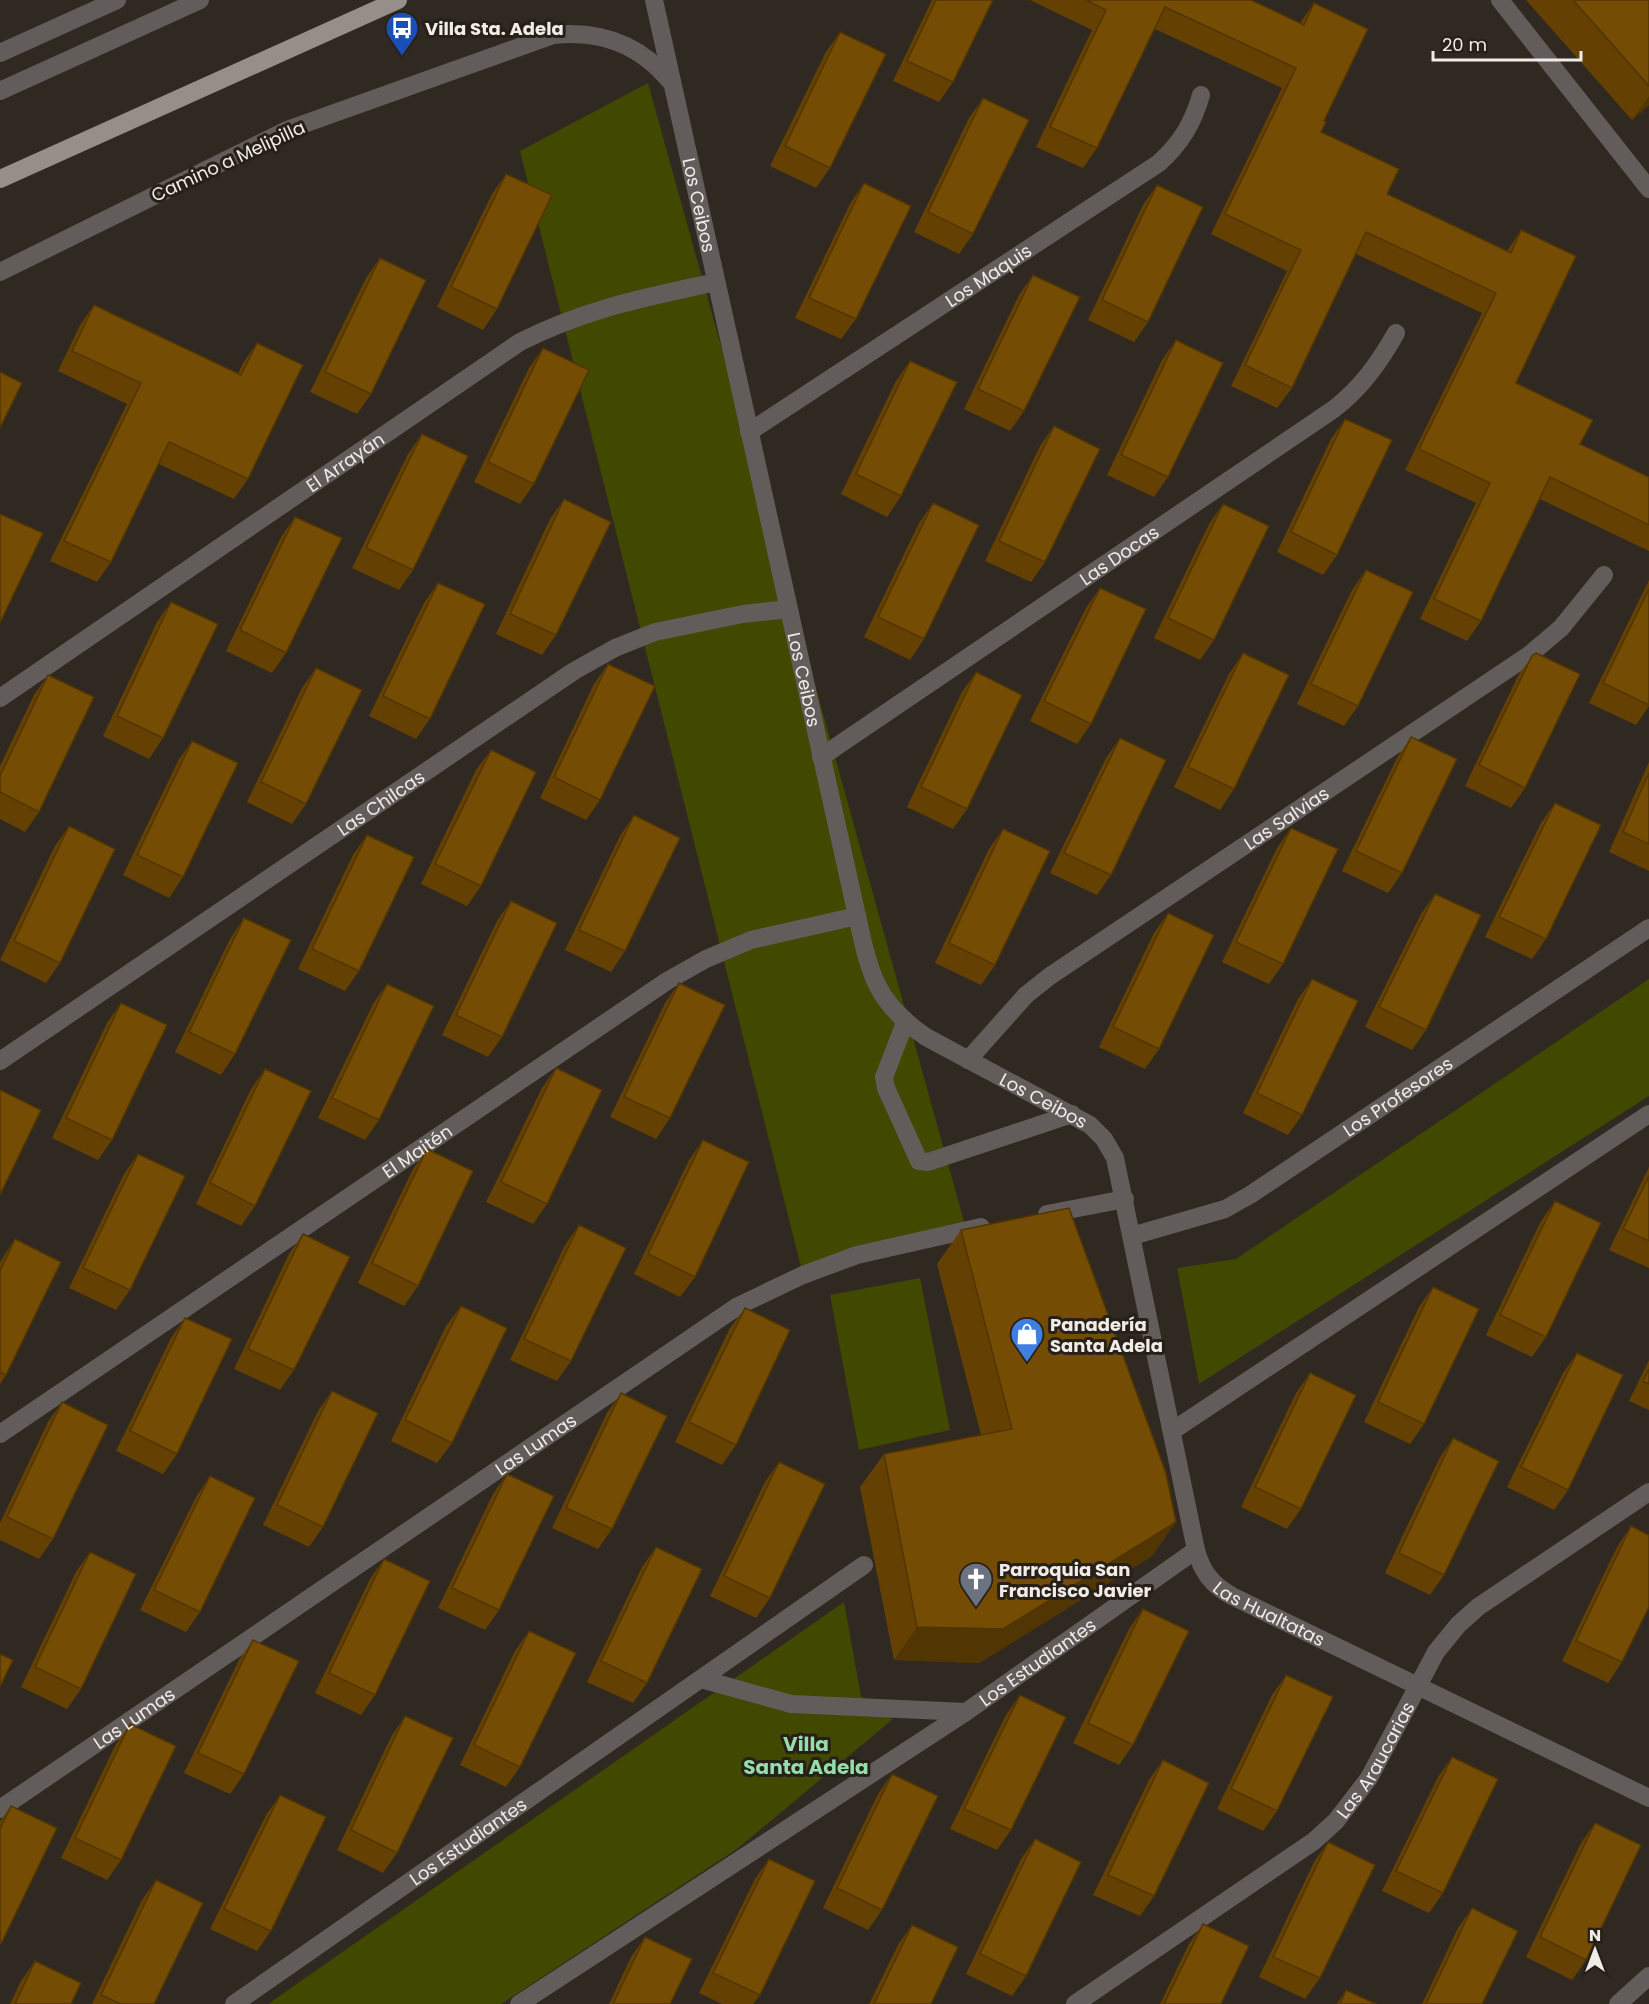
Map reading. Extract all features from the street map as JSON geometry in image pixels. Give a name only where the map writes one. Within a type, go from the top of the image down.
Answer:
[{"type":"main road","points":[[0,179],[398,0]]},
{"type":"street","points":[[0,54],[117,0]]},
{"type":"street","points":[[0,91],[200,0]]},
{"type":"street","name":"Los Ceibos","points":[[654,0],[788,609],[873,980],[887,1004],[905,1023],[968,1060],[1090,1125],[1104,1139],[1115,1158],[1132,1236]]},
{"type":"street","points":[[1500,0],[1649,189]]},
{"type":"street","name":"Camino a Melipilla","points":[[0,272],[287,130],[553,35],[575,33],[598,35],[620,42],[639,52],[657,66],[671,83]]},
{"type":"street","name":"Los Maquis","points":[[749,432],[1159,163],[1185,136],[1195,116],[1201,95]]},
{"type":"street","name":"El Arrayán","points":[[0,698],[520,342],[560,321],[601,307],[716,282]]},
{"type":"street","name":"Las Docas","points":[[822,757],[1334,409],[1352,395],[1367,378],[1396,333]]},
{"type":"street","name":"Las Salvias","points":[[968,1060],[1026,994],[1050,976],[1530,656],[1560,628],[1604,575]]},
{"type":"street","name":"Las Chilcas","points":[[0,1061],[574,671],[615,648],[655,632],[743,614],[788,609]]},
{"type":"street","name":"El Maitén","points":[[0,1434],[667,981],[706,959],[751,940],[857,916]]},
{"type":"street","name":"Los Profesores","points":[[1132,1236],[1226,1209],[1250,1195],[1649,928]]},
{"type":"street","points":[[905,1023],[884,1077],[886,1088],[919,1161],[928,1162],[1072,1114]]},
{"type":"street","points":[[1172,1431],[1649,1114]]},
{"type":"street","points":[[1024,1219],[1125,1199]]},
{"type":"street","name":"Las Lumas","points":[[0,1809],[738,1306],[803,1275],[857,1255],[1002,1223]]},
{"type":"street","name":"Las Hualtatas","points":[[1132,1236],[1196,1550],[1200,1565],[1219,1589],[1649,1798]]},
{"type":"street","name":"Las Araucarias","points":[[1075,2004],[1314,1841],[1336,1821],[1369,1778],[1436,1652],[1478,1607],[1649,1492]]},
{"type":"street","name":"Los Estudiantes","points":[[519,2004],[966,1712],[1196,1550]]},
{"type":"street","name":"Los Estudiantes","points":[[234,2004],[864,1565]]},
{"type":"street","name":"Los Estudiantes","points":[[701,1679],[791,1704],[966,1712]]},
{"type":"street","points":[[1618,2004],[1649,1976]]},
{"type":"green space","points":[[648,83],[968,1236],[803,1275],[520,151]]},
{"type":"green space","points":[[1649,979],[1649,1096],[1199,1384],[1177,1268],[1236,1259]]},
{"type":"green space","points":[[920,1278],[950,1430],[859,1450],[830,1295]]},
{"type":"green space","points":[[844,1602],[861,1696],[893,1719],[737,1849],[501,2004],[268,2004]]},
{"type":"building","points":[[936,0],[993,0],[953,82],[907,61]]},
{"type":"building","points":[[1086,0],[1251,0],[1304,25],[1314,3],[1368,29],[1324,121],[1326,122],[1321,132],[1399,169],[1387,194],[1511,253],[1521,230],[1576,256],[1516,383],[1593,420],[1580,444],[1649,477],[1649,525],[1550,477],[1481,621],[1434,599],[1490,483],[1419,449],[1496,293],[1366,232],[1292,388],[1245,365],[1301,250],[1225,214],[1296,68],[1165,7],[1097,148],[1050,127],[1106,10]]},
{"type":"building","points":[[1573,0],[1649,0],[1649,86]]},
{"type":"building","points":[[840,32],[886,54],[830,168],[785,146]]},
{"type":"building","points":[[983,98],[1029,120],[973,234],[928,212]]},
{"type":"building","points":[[506,174],[552,195],[497,309],[451,287]]},
{"type":"building","points":[[864,183],[911,206],[856,319],[809,298]]},
{"type":"building","points":[[1157,185],[1203,207],[1148,322],[1102,300]]},
{"type":"building","points":[[380,258],[426,280],[371,394],[325,372]]},
{"type":"building","points":[[1033,275],[1080,297],[1024,411],[978,389]]},
{"type":"building","points":[[94,305],[241,375],[257,343],[303,365],[248,479],[169,442],[111,562],[64,541],[141,383],[72,351]]},
{"type":"building","points":[[1176,340],[1223,363],[1168,477],[1121,455]]},
{"type":"building","points":[[543,348],[589,370],[534,484],[488,462]]},
{"type":"building","points":[[910,361],[957,382],[901,496],[856,474]]},
{"type":"building","points":[[0,372],[22,383],[0,428]]},
{"type":"building","points":[[1345,419],[1392,440],[1337,555],[1291,532]]},
{"type":"building","points":[[1054,426],[1100,449],[1045,562],[999,541]]},
{"type":"building","points":[[422,434],[468,456],[413,570],[366,548]]},
{"type":"building","points":[[564,499],[611,522],[556,635],[510,614]]},
{"type":"building","points":[[933,503],[979,525],[924,639],[878,617]]},
{"type":"building","points":[[1223,504],[1269,526],[1214,640],[1168,618]]},
{"type":"building","points":[[0,514],[43,533],[0,623]]},
{"type":"building","points":[[295,517],[342,538],[286,653],[240,630]]},
{"type":"building","points":[[1366,570],[1413,592],[1358,706],[1311,684]]},
{"type":"building","points":[[438,583],[485,604],[430,719],[383,696]]},
{"type":"building","points":[[1100,588],[1146,609],[1091,724],[1044,701]]},
{"type":"building","points":[[1649,589],[1649,705],[1603,683]]},
{"type":"building","points":[[171,602],[218,624],[163,738],[117,716]]},
{"type":"building","points":[[1243,653],[1289,675],[1234,789],[1188,767]]},
{"type":"building","points":[[1536,653],[1580,674],[1525,788],[1479,765],[1532,656]]},
{"type":"building","points":[[608,664],[655,686],[600,800],[554,777]]},
{"type":"building","points":[[316,668],[362,690],[306,804],[261,782]]},
{"type":"building","points":[[976,672],[1022,695],[967,809],[921,787]]},
{"type":"building","points":[[48,675],[94,697],[39,812],[0,792],[0,776]]},
{"type":"building","points":[[1411,737],[1457,759],[1402,873],[1356,851]]},
{"type":"building","points":[[1120,738],[1166,760],[1111,875],[1064,853]]},
{"type":"building","points":[[192,741],[238,763],[183,877],[137,855]]},
{"type":"building","points":[[491,750],[536,772],[481,886],[435,864]]},
{"type":"building","points":[[1649,773],[1649,844],[1623,832]]},
{"type":"building","points":[[1555,803],[1601,825],[1546,939],[1499,917]]},
{"type":"building","points":[[634,815],[680,838],[625,951],[579,930]]},
{"type":"building","points":[[69,826],[115,849],[60,963],[14,941]]},
{"type":"building","points":[[1291,828],[1338,849],[1283,964],[1236,942]]},
{"type":"building","points":[[1003,829],[1050,851],[995,965],[949,943]]},
{"type":"building","points":[[367,835],[414,857],[359,971],[312,949]]},
{"type":"building","points":[[1435,894],[1481,915],[1426,1030],[1379,1007]]},
{"type":"building","points":[[511,901],[557,923],[502,1037],[456,1015]]},
{"type":"building","points":[[1168,913],[1214,935],[1159,1049],[1113,1027]]},
{"type":"building","points":[[244,918],[291,940],[235,1054],[189,1032]]},
{"type":"building","points":[[1312,979],[1358,1001],[1302,1115],[1257,1093]]},
{"type":"building","points":[[679,983],[725,1005],[670,1118],[624,1097]]},
{"type":"building","points":[[387,984],[434,1006],[379,1120],[332,1098]]},
{"type":"building","points":[[121,1003],[167,1025],[112,1140],[66,1118]]},
{"type":"building","points":[[556,1068],[602,1090],[547,1204],[501,1182]]},
{"type":"building","points":[[265,1069],[311,1091],[255,1206],[210,1183]]},
{"type":"building","points":[[0,1090],[41,1110],[0,1195]]},
{"type":"building","points":[[703,1140],[749,1162],[695,1277],[648,1254]]},
{"type":"building","points":[[427,1149],[473,1171],[418,1286],[372,1263]]},
{"type":"building","points":[[138,1154],[185,1176],[130,1290],[83,1268]]},
{"type":"building","points":[[1649,1176],[1649,1241],[1623,1229]]},
{"type":"building","points":[[1555,1201],[1601,1223],[1546,1337],[1500,1315]]},
{"type":"building","points":[[1069,1208],[1166,1473],[1176,1522],[1003,1629],[917,1627],[884,1454],[1012,1429],[961,1230]]},
{"type":"building","points":[[579,1225],[626,1248],[571,1361],[524,1339]]},
{"type":"building","points":[[303,1234],[350,1257],[294,1370],[248,1349]]},
{"type":"building","points":[[15,1239],[61,1262],[6,1375],[0,1372],[0,1271]]},
{"type":"building","points":[[1433,1287],[1479,1309],[1424,1424],[1378,1402]]},
{"type":"building","points":[[461,1306],[507,1328],[452,1443],[405,1420]]},
{"type":"building","points":[[745,1308],[790,1330],[736,1445],[689,1422]]},
{"type":"building","points":[[185,1318],[232,1339],[177,1454],[130,1431]]},
{"type":"building","points":[[1577,1353],[1623,1375],[1568,1490],[1521,1467]]},
{"type":"building","points":[[1649,1369],[1649,1384],[1643,1381]]},
{"type":"building","points":[[1310,1373],[1356,1395],[1301,1509],[1255,1487]]},
{"type":"building","points":[[332,1391],[378,1413],[323,1527],[277,1505]]},
{"type":"building","points":[[621,1393],[667,1416],[612,1529],[566,1508]]},
{"type":"building","points":[[62,1402],[108,1425],[53,1539],[7,1517]]},
{"type":"building","points":[[1453,1438],[1499,1461],[1444,1575],[1399,1553]]},
{"type":"building","points":[[779,1462],[825,1484],[770,1598],[724,1576]]},
{"type":"building","points":[[507,1474],[554,1496],[499,1610],[452,1588]]},
{"type":"building","points":[[210,1476],[255,1498],[200,1612],[154,1590]]},
{"type":"building","points":[[1631,1526],[1649,1535],[1649,1607],[1622,1662],[1576,1641]]},
{"type":"building","points":[[656,1547],[702,1569],[647,1683],[601,1661]]},
{"type":"building","points":[[90,1552],[136,1574],[81,1689],[35,1667]]},
{"type":"building","points":[[384,1559],[430,1581],[375,1695],[329,1673]]},
{"type":"building","points":[[1143,1609],[1189,1631],[1133,1745],[1088,1723]]},
{"type":"building","points":[[529,1631],[576,1653],[520,1767],[474,1745]]},
{"type":"building","points":[[253,1640],[299,1661],[244,1774],[198,1753]]},
{"type":"building","points":[[0,1654],[13,1660],[0,1687]]},
{"type":"building","points":[[1286,1675],[1333,1697],[1277,1811],[1231,1789]]},
{"type":"building","points":[[1020,1695],[1066,1717],[1011,1830],[964,1809]]},
{"type":"building","points":[[405,1716],[453,1738],[397,1853],[351,1830]]},
{"type":"building","points":[[130,1724],[176,1746],[121,1860],[75,1838]]},
{"type":"building","points":[[1452,1757],[1498,1779],[1443,1893],[1396,1871]]},
{"type":"building","points":[[1163,1760],[1209,1783],[1154,1896],[1108,1875]]},
{"type":"building","points":[[892,1774],[938,1796],[882,1910],[837,1888]]},
{"type":"building","points":[[280,1795],[326,1817],[271,1931],[224,1909]]},
{"type":"building","points":[[11,1806],[57,1828],[2,1942],[0,1941],[0,1829]]},
{"type":"building","points":[[1595,1823],[1641,1845],[1586,1960],[1540,1937]]},
{"type":"building","points":[[1035,1839],[1081,1862],[1026,1976],[980,1954]]},
{"type":"building","points":[[1328,1842],[1375,1865],[1320,1978],[1273,1957]]},
{"type":"building","points":[[769,1859],[815,1881],[760,1995],[713,1973]]},
{"type":"building","points":[[156,1880],[203,1903],[154,2004],[121,2004],[101,1995]]},
{"type":"building","points":[[1472,1908],[1518,1931],[1482,2004],[1426,2004]]},
{"type":"building","points":[[1203,1924],[1249,1946],[1221,2004],[1164,2004]]},
{"type":"building","points":[[912,1925],[958,1947],[931,2004],[874,2004]]},
{"type":"building","points":[[645,1937],[692,1959],[670,2004],[613,2004]]},
{"type":"building","points":[[35,1961],[81,1983],[71,2004],[15,2004]]},
{"type":"building","points":[[1346,1990],[1376,2004],[1340,2004]]},
{"type":"place","name":"Villa Sta. Adela","points":[[402,57]]},
{"type":"place","name":"Panadería Santa Adela","points":[[1027,1363]]},
{"type":"place","name":"Parroquia San Francisco Javier","points":[[976,1608]]},
{"type":"district","name":"Villa Santa Adela","points":[[806,1756]]}]
